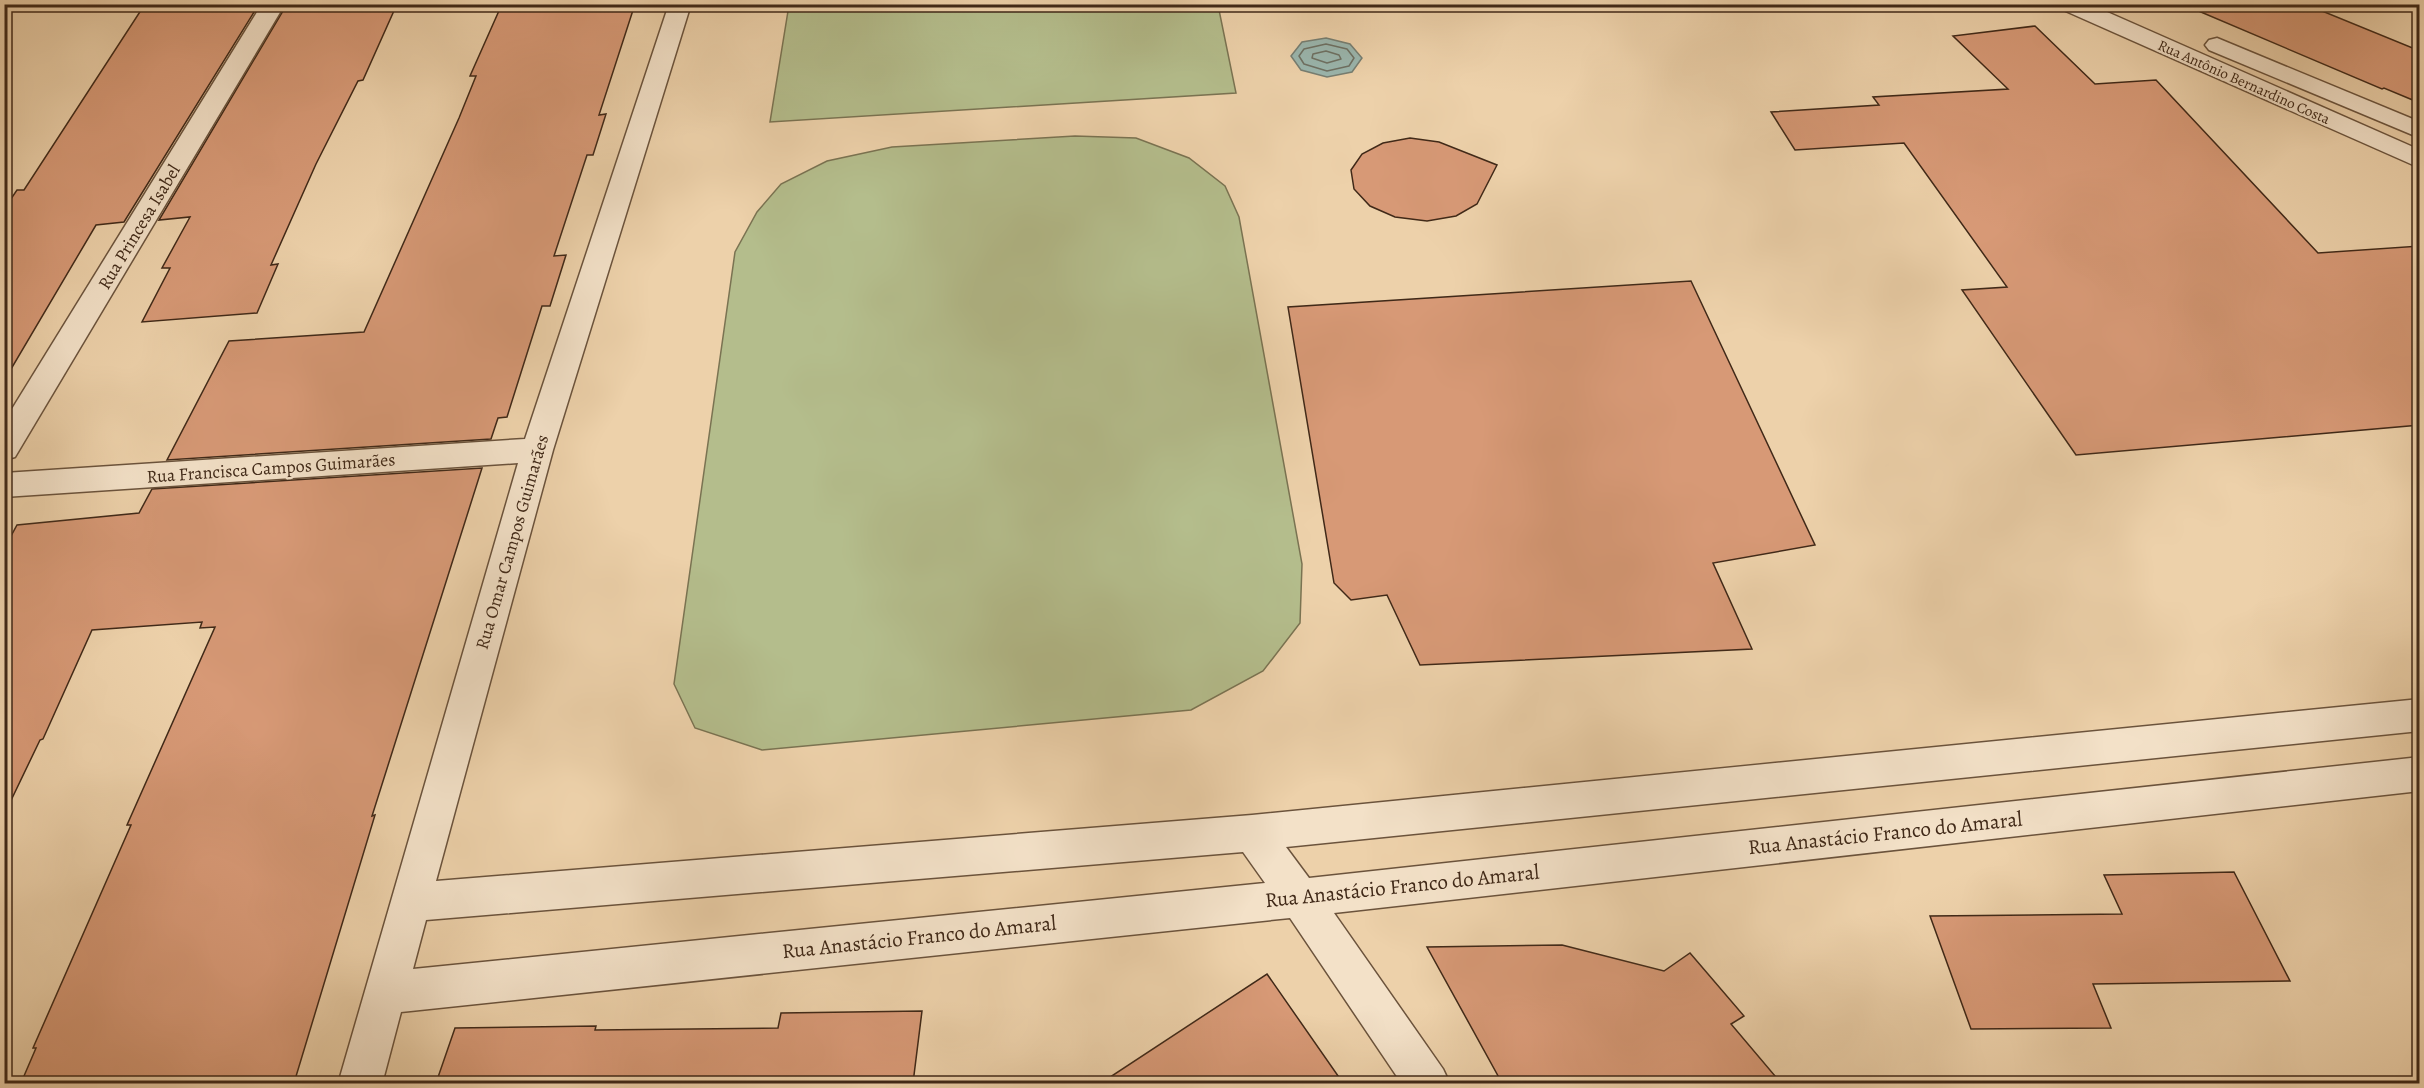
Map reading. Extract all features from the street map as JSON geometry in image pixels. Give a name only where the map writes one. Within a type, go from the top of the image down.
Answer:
[{"type":"street","name":"Rua Princesa Isabel","points":[[4,449],[274,4]]},
{"type":"street","name":"Rua Omar Campos Guimarães","points":[[360,1083],[537,450],[680,4]]},
{"type":"street","name":"Rua Antônio Bernardino Costa","points":[[2069,4],[2420,160]]},
{"type":"street","name":"Rua Antônio Bernardino Costa","points":[[2120,4],[2420,131]]},
{"type":"street","name":"Rua Francisca Campos Guimarães","points":[[4,485],[537,450]]},
{"type":"street","points":[[411,902],[1252,833],[2420,715]]},
{"type":"street","name":"Rua Anastácio Franco do Amaral","points":[[385,993],[1300,897],[2420,774]]},
{"type":"street","points":[[1252,833],[1300,897],[1428,1083]]},
{"type":"green space","points":[[789,5],[1218,5],[1236,93],[770,122]]},
{"type":"green space","points":[[1075,136],[1136,138],[1189,158],[1225,186],[1239,217],[1302,564],[1300,623],[1263,671],[1191,710],[762,750],[695,728],[674,684],[735,252],[757,212],[781,184],[827,161],[892,147]]},
{"type":"water","points":[[1326,38],[1350,44],[1362,58],[1352,72],[1327,77],[1301,70],[1291,56],[1302,42]]},
{"type":"building","points":[[145,4],[259,4],[124,222],[96,225],[4,381],[4,209],[17,190],[24,190]]},
{"type":"building","points":[[287,4],[397,4],[363,80],[358,81],[316,164],[271,265],[278,264],[257,313],[142,322],[170,268],[162,268],[190,217],[159,220]]},
{"type":"building","points":[[502,4],[635,4],[599,115],[606,114],[593,155],[587,155],[554,256],[566,255],[550,306],[542,306],[507,417],[498,418],[491,439],[167,460],[229,341],[364,332],[459,118],[476,76],[470,76]]},
{"type":"building","points":[[2182,4],[2305,4],[2420,51],[2420,103],[2382,89]]},
{"type":"building","points":[[2035,26],[2095,84],[2156,80],[2318,253],[2420,246],[2420,425],[2076,455],[1962,290],[2007,287],[1904,143],[1795,150],[1771,112],[1879,105],[1873,97],[2008,89],[1953,36]]},
{"type":"building","points":[[1410,138],[1439,142],[1497,165],[1477,204],[1456,216],[1427,221],[1395,217],[1370,206],[1354,189],[1351,170],[1362,154],[1383,143]]},
{"type":"building","points":[[1691,281],[1815,545],[1713,563],[1752,649],[1420,665],[1387,595],[1351,600],[1334,583],[1288,307]]},
{"type":"building","points":[[482,468],[372,816],[375,815],[294,1083],[21,1083],[36,1048],[33,1048],[131,825],[127,825],[215,627],[200,628],[202,622],[92,630],[43,739],[40,740],[4,815],[4,549],[17,525],[139,513],[152,489]]},
{"type":"building","points":[[2234,872],[2290,981],[2093,984],[2111,1028],[1971,1029],[1930,916],[2122,914],[2104,875]]},
{"type":"building","points":[[1562,945],[1664,971],[1690,953],[1744,1016],[1731,1024],[1781,1083],[1502,1083],[1427,947]]},
{"type":"building","points":[[1267,974],[1343,1083],[1101,1083]]},
{"type":"building","points":[[922,1011],[913,1083],[436,1083],[455,1028],[596,1026],[595,1030],[778,1028],[781,1013]]}]
